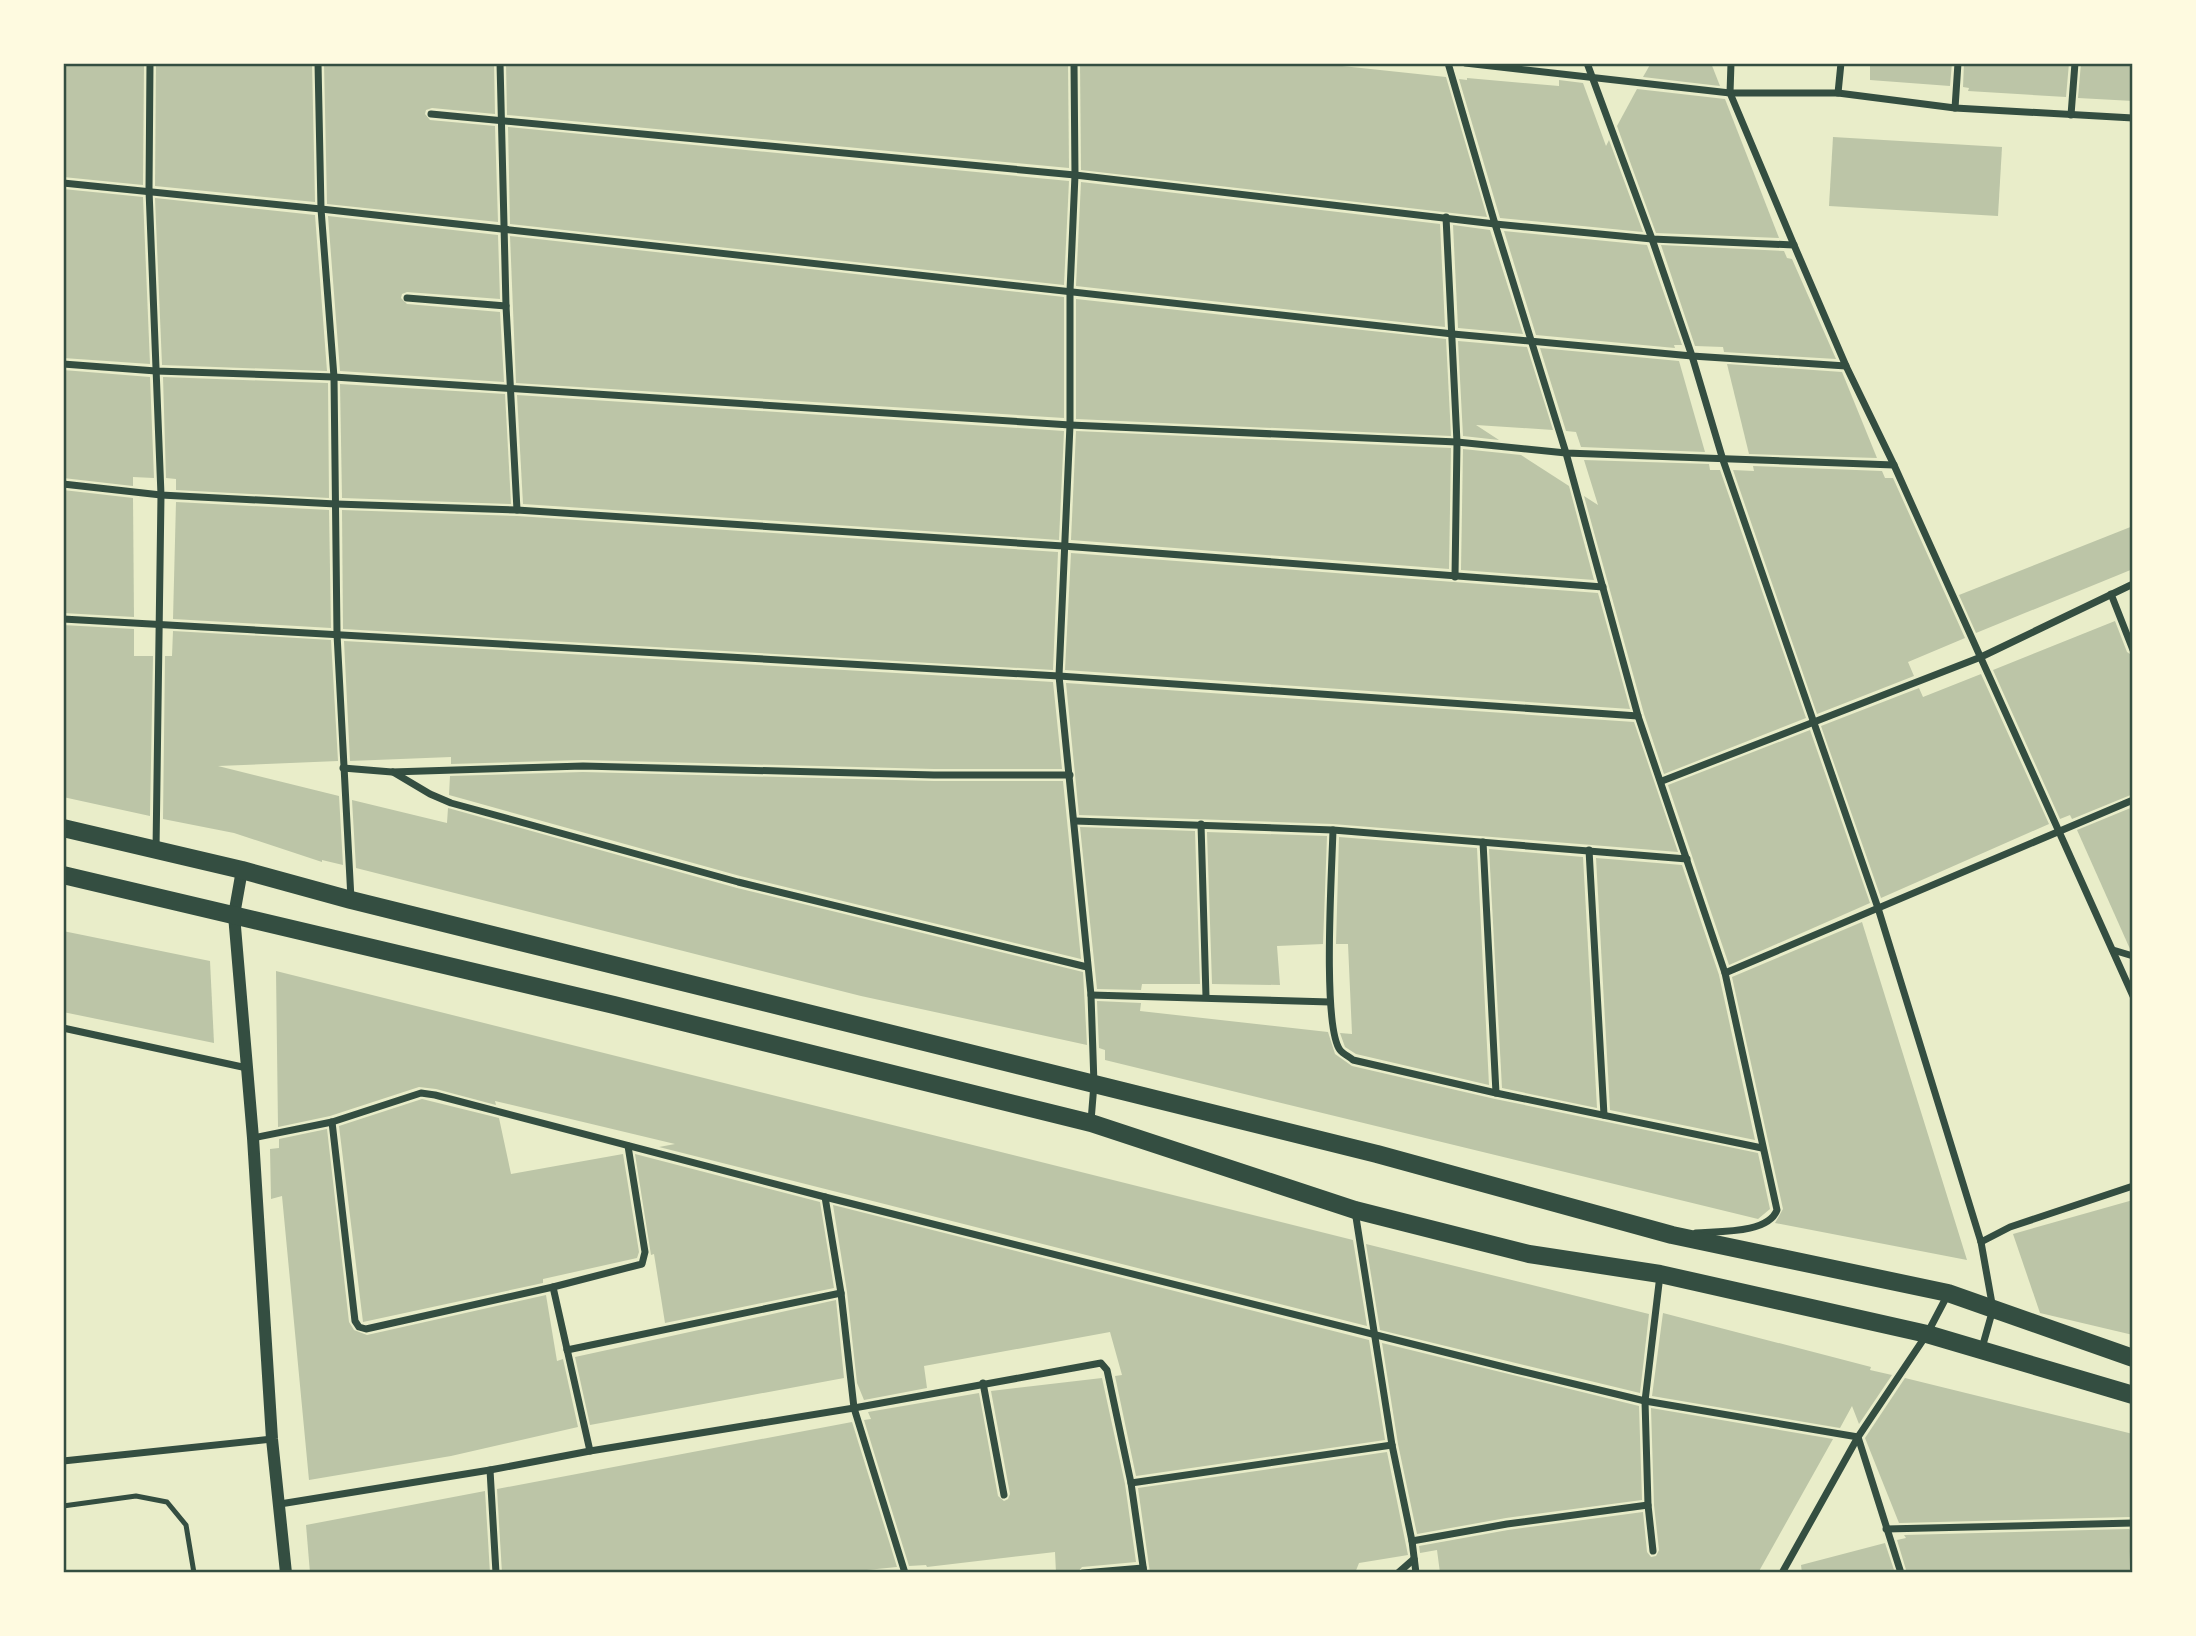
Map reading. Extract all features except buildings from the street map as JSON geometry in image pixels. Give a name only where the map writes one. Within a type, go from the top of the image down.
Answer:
[{"type":"main road","points":[[63,828],[242,870],[351,900],[1377,1154],[1672,1235],[1948,1293],[2133,1358]]},
{"type":"main road","points":[[63,875],[1091,1123],[1355,1210],[1529,1254],[1660,1275],[1927,1334],[2133,1395]]},
{"type":"street","points":[[150,63],[149,190],[161,495],[156,851]]},
{"type":"street","points":[[318,63],[321,209],[334,377],[337,634],[351,900]]},
{"type":"street","points":[[500,63],[503,230],[517,509]]},
{"type":"street","points":[[1074,63],[1075,175],[1070,291],[1070,425],[1059,676],[1091,995],[1094,1084],[1091,1123]]},
{"type":"street","points":[[1448,63],[1566,453],[1638,716],[1725,973],[1777,1210],[1770,1222],[1757,1227],[1672,1235]]},
{"type":"street","points":[[1465,63],[1730,93],[1838,93],[1955,108],[2133,118]]},
{"type":"street","points":[[1587,63],[1652,239],[1692,356],[1723,460],[1878,908],[1981,1242],[1993,1309],[1982,1349]]},
{"type":"street","points":[[1731,63],[1730,93],[1846,366],[1894,465],[2133,996]]},
{"type":"street","points":[[1838,93],[1841,63]]},
{"type":"street","points":[[1955,108],[1958,63]]},
{"type":"street","points":[[2071,115],[2075,63]]},
{"type":"street","points":[[431,114],[1075,175],[1495,224],[1652,239],[1794,245]]},
{"type":"street","points":[[63,183],[149,190],[1453,334],[1692,356],[1846,366]]},
{"type":"street","points":[[1446,218],[1457,442],[1455,577]]},
{"type":"street","points":[[407,298],[506,306]]},
{"type":"street","points":[[63,364],[156,371],[334,377],[1070,425],[1457,442],[1566,453],[1894,465]]},
{"type":"street","points":[[63,484],[161,495],[336,504],[517,509],[1063,546],[1603,587]]},
{"type":"street","points":[[1662,781],[1981,657],[2133,584]]},
{"type":"street","points":[[2111,594],[2133,650]]},
{"type":"street","points":[[63,619],[1059,676],[1638,716]]},
{"type":"street","points":[[343,768],[392,772],[583,766],[934,775],[1070,775]]},
{"type":"street","points":[[392,772],[430,794],[464,807],[738,882],[1087,967]]},
{"type":"street","points":[[1725,973],[2133,800]]},
{"type":"street","points":[[1075,821],[1332,830],[1687,859]]},
{"type":"street","points":[[1200,824],[1206,997]]},
{"type":"street","points":[[1332,830],[1330,1002],[1340,1050],[1353,1060],[1496,1093],[1762,1148]]},
{"type":"street","points":[[1483,842],[1496,1093]]},
{"type":"street","points":[[1590,850],[1604,1115]]},
{"type":"street","points":[[242,870],[234,915],[253,1138],[272,1439],[286,1573]]},
{"type":"street","points":[[2113,950],[2133,956]]},
{"type":"street","points":[[1091,995],[1330,1002]]},
{"type":"street","points":[[63,1028],[247,1068]]},
{"type":"street","points":[[253,1138],[332,1122],[421,1093],[435,1094],[825,1197],[1375,1336],[1645,1401],[1858,1437]]},
{"type":"street","points":[[332,1122],[355,1321],[359,1327],[366,1329],[642,1264],[645,1259],[628,1146]]},
{"type":"street","points":[[1981,1242],[2010,1227],[2133,1186]]},
{"type":"street","points":[[825,1197],[841,1293],[854,1409],[905,1573]]},
{"type":"street","points":[[1355,1210],[1392,1446],[1416,1573]]},
{"type":"street","points":[[1653,1551],[1648,1505],[1645,1401],[1660,1275]]},
{"type":"street","points":[[553,1287],[590,1451]]},
{"type":"street","points":[[567,1350],[841,1293]]},
{"type":"street","points":[[1782,1573],[1858,1437],[1927,1334],[1948,1293]]},
{"type":"street","points":[[280,1504],[854,1409],[1101,1363],[1105,1366],[1131,1483],[1143,1571],[1083,1573]]},
{"type":"street","points":[[983,1383],[1004,1495]]},
{"type":"street","points":[[1858,1437],[1901,1573]]},
{"type":"street","points":[[63,1461],[272,1439]]},
{"type":"street","points":[[1131,1483],[1392,1446]]},
{"type":"street","points":[[490,1470],[496,1573]]},
{"type":"street","points":[[1412,1541],[1507,1524],[1648,1505]]},
{"type":"street","points":[[1886,1529],[2133,1523]]},
{"type":"street","points":[[1398,1573],[1414,1559]]},
{"type":"lane","points":[[63,1506],[136,1496],[167,1502],[186,1525],[194,1573]]}]
